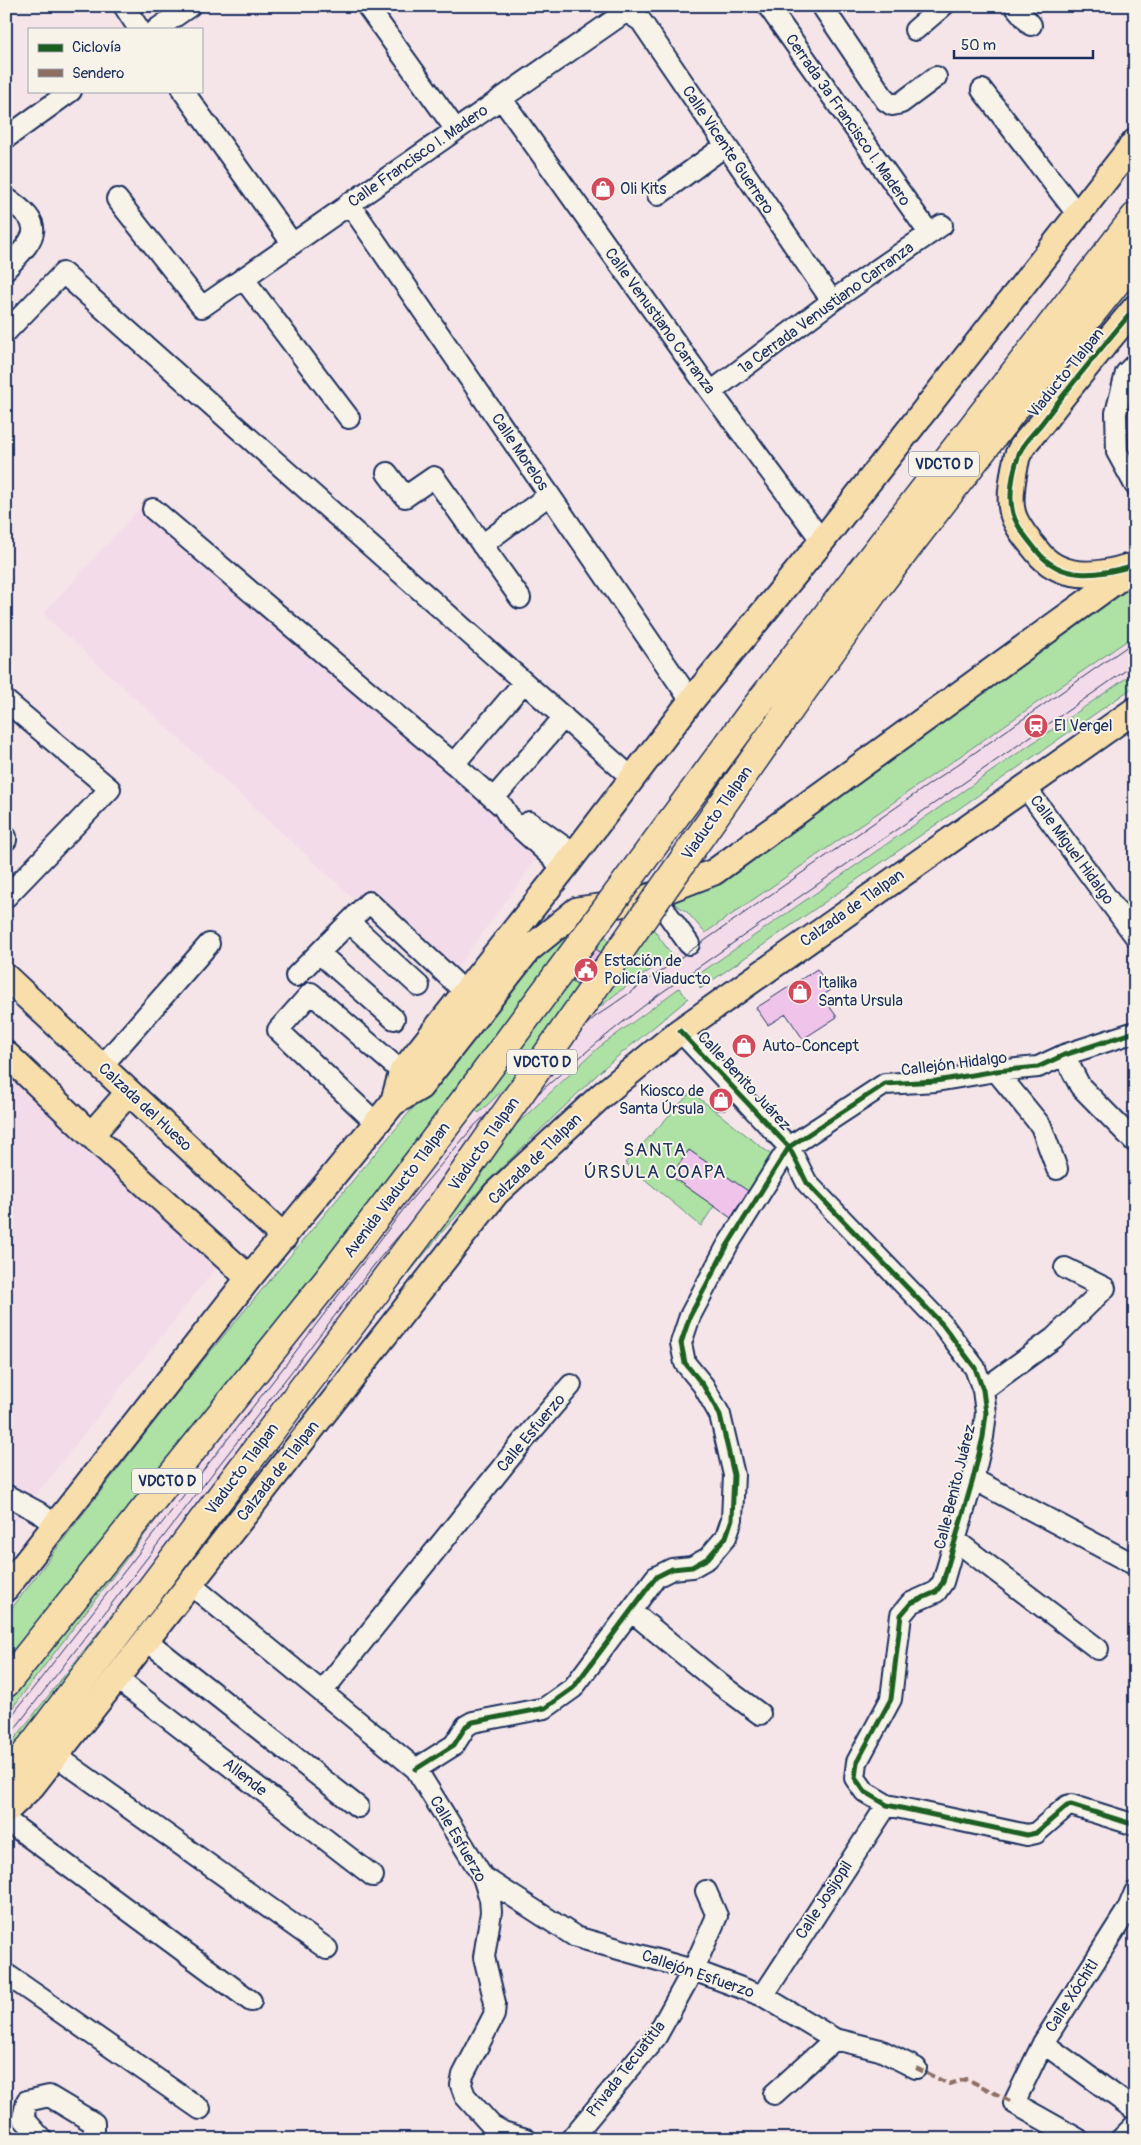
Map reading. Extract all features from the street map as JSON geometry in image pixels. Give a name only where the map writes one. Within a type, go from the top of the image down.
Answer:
[{"type":"highway","name":"Viaducto Tlalpan","points":[[465,1100],[753,711],[1135,217]]},
{"type":"highway","name":"Viaducto Tlalpan","points":[[6,1785],[13,1771],[443,1203],[779,724],[883,580],[1011,413],[1135,258]]},
{"type":"highway","name":"Avenida Viaducto Tlalpan","points":[[6,1683],[328,1280],[465,1100]]},
{"type":"main road","points":[[393,1103],[402,1072],[569,861],[691,701],[822,541],[1135,142]]},
{"type":"main road","name":"Viaducto Tlalpan","points":[[1135,308],[1074,380],[1018,455],[1012,487],[1012,510],[1025,536],[1040,554],[1059,568],[1080,575],[1107,574],[1135,566]]},
{"type":"main road","points":[[6,1588],[249,1278],[376,1122],[393,1103],[420,1087],[528,950],[577,910],[636,902],[714,872],[1135,566]]},
{"type":"main road","name":"Calzada de Tlalpan","points":[[6,1811],[32,1786],[496,1193],[601,1096],[680,1031],[976,820],[1026,788],[1135,710]]},
{"type":"main road","name":"Calzada del Hueso","points":[[11,990],[102,1066],[284,1237]]},
{"type":"main road","points":[[6,1054],[91,1135],[249,1278]]},
{"type":"main road","points":[[91,1135],[129,1092]]},
{"type":"street","points":[[124,6],[138,28]]},
{"type":"street","points":[[158,28],[190,6]]},
{"type":"street","points":[[367,6],[456,130]]},
{"type":"street","name":"Cerrada 3ª Francisco I. Madero","points":[[768,6],[935,229]]},
{"type":"street","points":[[822,6],[886,101],[892,105],[901,103],[936,77]]},
{"type":"street","points":[[915,30],[944,6]]},
{"type":"street","points":[[1015,6],[1031,25]]},
{"type":"street","name":"Calle Francisco I. Madero","points":[[117,199],[202,307],[456,130],[626,8]]},
{"type":"street","name":"Calle Vicente Guerrero","points":[[626,8],[641,21],[832,301]]},
{"type":"street","points":[[982,90],[1078,215]]},
{"type":"street","points":[[6,138],[70,92]]},
{"type":"street","points":[[184,92],[292,243]]},
{"type":"street","name":"Calle Venustiano Carranza","points":[[501,98],[711,392],[822,541]]},
{"type":"street","points":[[658,196],[725,146]]},
{"type":"street","points":[[6,198],[23,210],[31,220],[34,231],[32,241],[6,269]]},
{"type":"street","name":"Calle Morelos","points":[[350,204],[691,701]]},
{"type":"street","name":"1ª Cerrada Venustiano Carranza","points":[[711,392],[832,301],[935,229]]},
{"type":"street","points":[[6,332],[63,273],[632,778]]},
{"type":"street","points":[[243,278],[349,418]]},
{"type":"street","points":[[1135,364],[1126,373],[1116,413],[1117,452],[1135,485]]},
{"type":"street","points":[[387,473],[405,497],[434,477],[520,598]]},
{"type":"street","points":[[482,545],[549,495]]},
{"type":"street","points":[[153,509],[499,803],[519,815],[569,861]]},
{"type":"street","points":[[454,764],[524,682]]},
{"type":"street","points":[[6,701],[110,789],[6,897]]},
{"type":"street","points":[[499,803],[564,717]]},
{"type":"street","name":"Calle Miguel Hidalgo","points":[[1026,788],[1135,936]]},
{"type":"street","points":[[654,895],[689,944]]},
{"type":"street","points":[[296,976],[369,902],[465,992]]},
{"type":"street","points":[[349,922],[419,986]]},
{"type":"street","points":[[102,1066],[209,944]]},
{"type":"street","points":[[319,953],[394,1019]]},
{"type":"street","points":[[376,1122],[278,1030],[311,993],[402,1072]]},
{"type":"street","name":"Calle Benito Juárez","points":[[680,1031],[789,1147],[807,1183],[942,1324],[975,1368],[983,1390],[986,1413],[983,1437],[973,1479],[943,1582],[936,1592],[911,1603],[901,1616],[891,1699],[857,1762],[855,1778],[865,1792],[887,1805],[1027,1835],[1036,1832],[1066,1806],[1071,1805],[1135,1825]]},
{"type":"street","name":"Callejón Hidalgo","points":[[789,1147],[885,1084],[936,1081],[996,1071],[1038,1067],[1064,1055],[1135,1032]]},
{"type":"street","points":[[1064,1055],[1080,1086],[1135,1142]]},
{"type":"street","points":[[996,1071],[1042,1126],[1057,1169]]},
{"type":"street","points":[[416,1769],[454,1745],[466,1726],[473,1722],[545,1708],[573,1688],[656,1577],[672,1569],[692,1567],[708,1558],[726,1537],[732,1519],[734,1475],[720,1414],[703,1385],[685,1363],[682,1343],[690,1316],[726,1246],[789,1147]]},
{"type":"street","points":[[983,1390],[1054,1338],[1105,1288],[1065,1268]]},
{"type":"street","name":"Calle Esfuerzo","points":[[322,1692],[524,1440],[571,1385]]},
{"type":"street","points":[[973,1479],[1135,1564]]},
{"type":"street","points":[[6,1495],[38,1512],[55,1525]]},
{"type":"street","points":[[955,1540],[1098,1649]]},
{"type":"street","name":"Calle Esfuerzo","points":[[190,1584],[416,1769],[483,1877],[490,1899],[491,1912],[484,1957],[495,2003],[494,2015],[463,2075],[462,2085],[465,2096],[502,2136],[526,2139]]},
{"type":"street","points":[[631,1611],[721,1685],[760,1714]]},
{"type":"street","points":[[146,1640],[358,1807]]},
{"type":"street","name":"Allende","points":[[116,1678],[373,1876]]},
{"type":"street","points":[[55,1755],[327,1949]]},
{"type":"street","name":"Calle Josijopil","points":[[763,1996],[887,1805]]},
{"type":"street","points":[[6,1820],[251,2001]]},
{"type":"street","name":"Callejón Esfuerzo","points":[[483,1877],[576,1937],[693,1970],[763,1996],[835,2039],[880,2050],[916,2068]]},
{"type":"street","name":"Privada Tecuatitla","points":[[571,2139],[656,2036],[693,1970],[717,1916],[706,1891]]},
{"type":"street","name":"Calle Xóchitl","points":[[1078,2139],[1014,2103],[1042,2043],[1128,1909],[1135,1892]]},
{"type":"street","points":[[6,1974],[200,2109]]},
{"type":"street","points":[[774,2094],[835,2039]]},
{"type":"street","points":[[1042,2043],[1135,2110]]},
{"type":"street","points":[[42,2139],[23,2118],[27,2101],[49,2096],[94,2123],[94,2139]]},
{"type":"street","points":[[1121,2139],[1135,2125]]},
{"type":"shaded area","points":[[140,508],[543,850],[446,983],[43,614]]},
{"type":"shaded area","points":[[1135,635],[1135,672],[647,1010],[598,1048],[472,1166],[266,1416],[6,1750],[6,1716],[436,1158],[483,1109],[516,1077],[617,993]]},
{"type":"shaded area","points":[[6,1041],[225,1256],[6,1533]]},
{"type":"green space","points":[[1135,574],[1135,635],[705,933],[687,912],[669,900],[685,897],[706,888]]},
{"type":"green space","points":[[1135,672],[1135,686],[700,989],[699,974]]},
{"type":"green space","points":[[646,919],[672,955],[617,993],[516,1077],[479,1113],[456,1094],[6,1664],[6,1616],[70,1531],[186,1381],[541,954],[570,929],[589,920],[617,948]]},
{"type":"green space","points":[[679,988],[688,999],[606,1066],[487,1182],[443,1231],[345,1353],[472,1166],[598,1048]]},
{"type":"green space","points":[[691,1092],[778,1160],[753,1195],[689,1150],[671,1176],[714,1206],[701,1226],[625,1163]]},
{"type":"green space","points":[[274,1366],[6,1716],[6,1702]]},
{"type":"green space","points":[[135,1585],[6,1759],[6,1750]]},
{"type":"building","points":[[596,949],[600,952],[577,985],[572,982]]},
{"type":"building","points":[[817,969],[831,990],[822,996],[837,1017],[803,1039],[786,1014],[768,1025],[756,1008]]},
{"type":"building","name":"Kiosco de Santa Úrsula","points":[[717,1091],[720,1091],[731,1103],[725,1110],[717,1110],[710,1104],[712,1096]]},
{"type":"building","points":[[689,1150],[748,1191],[731,1218],[671,1176]]},
{"type":"tram line","points":[[6,1723],[287,1363],[409,1202],[475,1125],[595,1017],[1135,641]]},
{"type":"tram line","points":[[6,1740],[374,1265],[439,1191],[509,1120],[584,1054],[661,993],[1135,664]]},
{"type":"marked path","points":[[916,2068],[949,2084],[967,2079],[1014,2103]]},
{"type":"cycle path","points":[[1135,308],[1022,448],[1015,469],[1011,497],[1013,515],[1022,532],[1037,551],[1058,568],[1083,574],[1109,572],[1135,565]]},
{"type":"cycle path","points":[[680,1031],[789,1147],[807,1183],[942,1324],[975,1368],[983,1390],[986,1413],[983,1437],[973,1479],[943,1582],[936,1592],[911,1603],[901,1615],[891,1699],[857,1762],[855,1778],[865,1792],[887,1805],[1027,1835],[1036,1833],[1067,1806],[1071,1805],[1135,1825]]},
{"type":"cycle path","points":[[416,1769],[454,1745],[466,1726],[473,1722],[545,1708],[573,1688],[656,1577],[672,1569],[692,1567],[708,1558],[726,1537],[732,1519],[734,1475],[720,1415],[703,1385],[685,1363],[681,1343],[690,1316],[727,1246],[789,1147],[885,1084],[936,1081],[996,1071],[1038,1067],[1064,1055],[1135,1032]]},
{"type":"place","name":"Oli Kits","points":[[603,189]]},
{"type":"place","name":"El Vergel","points":[[1036,726]]},
{"type":"place","name":"Estación de Policía Viaducto","points":[[586,970]]},
{"type":"place","name":"Italika Santa Ursula","points":[[800,992]]},
{"type":"place","name":"Auto-Concept","points":[[744,1046]]},
{"type":"place","name":"Kiosco de Santa Úrsula","points":[[721,1100]]},
{"type":"district","name":"SANTA ÚRSULA COAPA","points":[[655,1161]]}]
